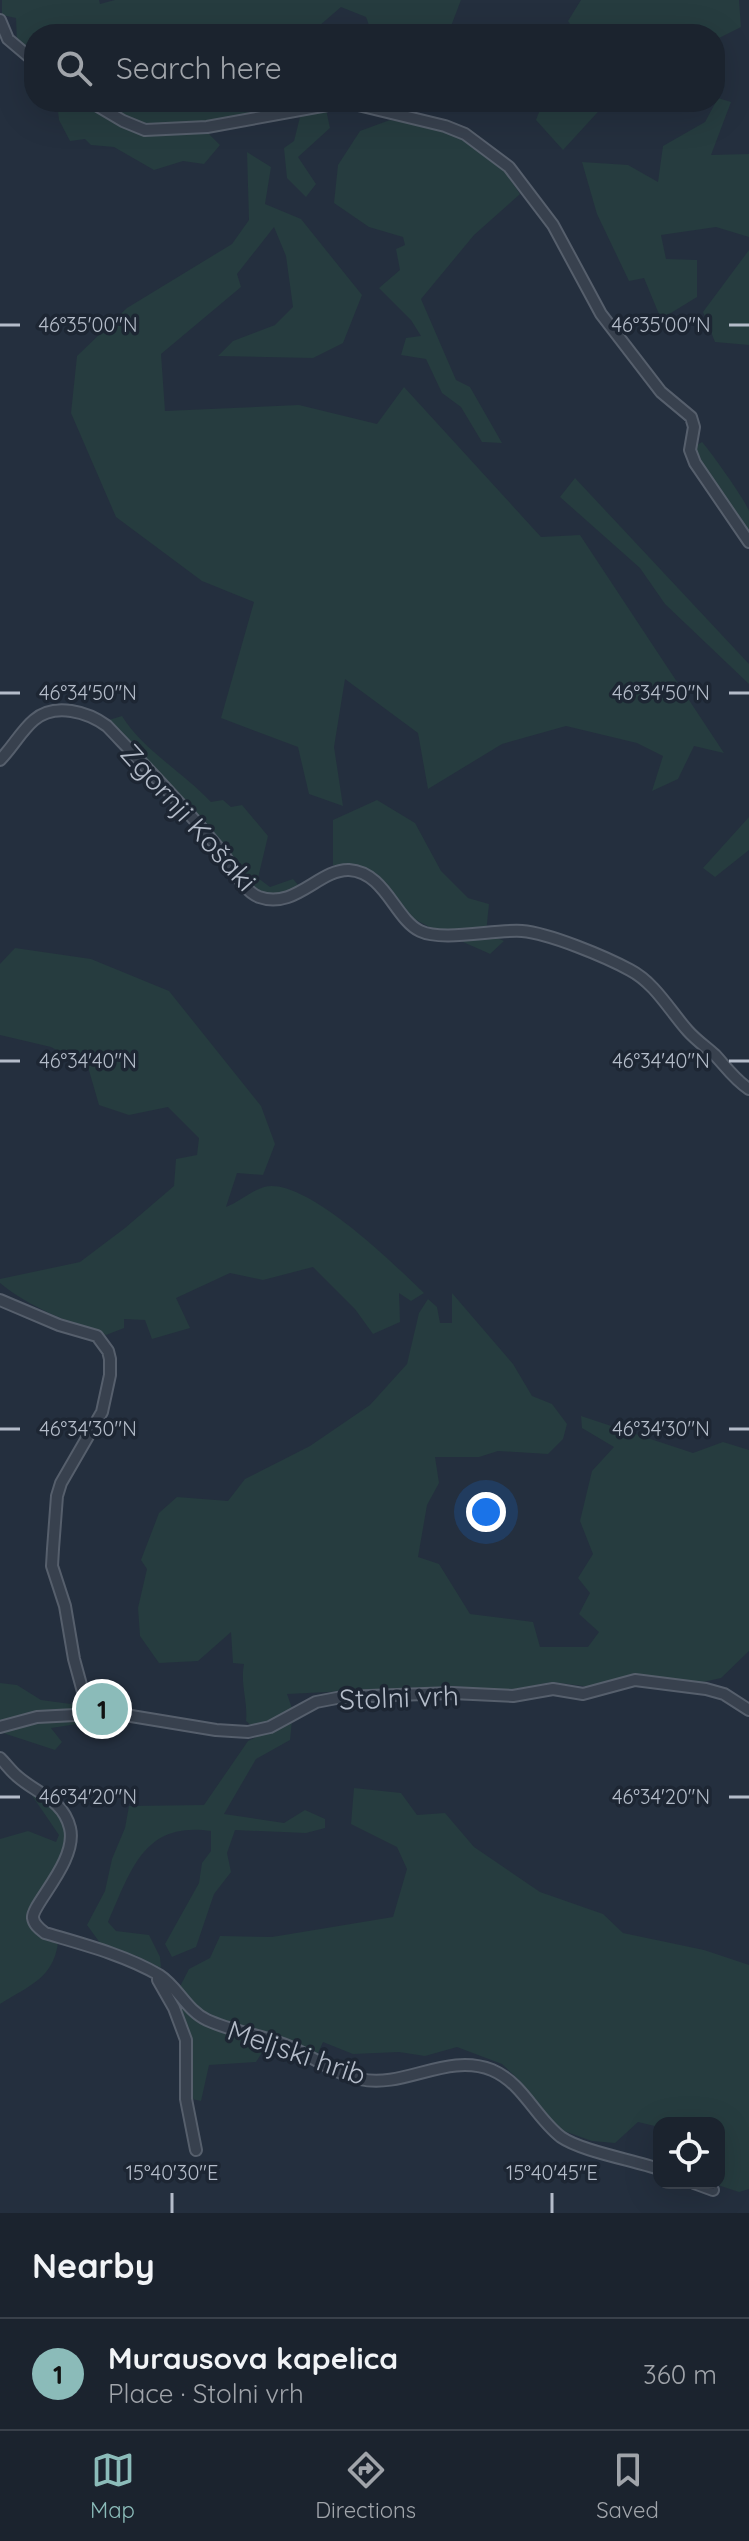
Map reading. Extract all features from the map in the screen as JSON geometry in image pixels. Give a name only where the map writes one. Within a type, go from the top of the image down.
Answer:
[{"type":"street","points":[[0,20],[8,39],[24,53]]},
{"type":"street","points":[[108,112],[145,130],[165,130],[294,112]]},
{"type":"street","points":[[387,112],[445,126],[485,147],[509,167],[553,225],[601,314],[652,382],[691,417],[694,427],[690,450],[695,463],[749,542]]},
{"type":"street","name":"Zgornji Košaki","points":[[0,760],[39,716],[62,711],[93,716],[107,726],[183,805],[225,855],[249,891],[272,899],[285,897],[338,871],[352,870],[366,876],[382,889],[395,902],[404,918],[422,933],[452,935],[524,931],[610,960],[639,975],[690,1033],[749,1089]]},
{"type":"street","points":[[0,1300],[59,1325],[97,1336],[110,1359],[108,1394],[102,1412],[70,1465],[57,1496],[53,1549],[52,1566],[65,1606],[74,1659],[89,1714]]},
{"type":"street","name":"Stolni vrh","points":[[0,1727],[37,1717],[113,1713],[216,1730],[248,1732],[270,1727],[316,1702],[342,1697],[452,1693],[513,1696],[553,1689],[583,1694],[635,1680],[706,1689],[724,1694],[749,1710]]},
{"type":"street","name":"Meljski hrib","points":[[0,1758],[18,1777],[54,1800],[67,1818],[71,1831],[68,1851],[58,1876],[34,1909],[32,1917],[37,1927],[45,1933],[101,1950],[158,1975],[205,2019],[277,2041],[362,2080],[392,2078],[463,2064],[487,2068],[516,2086],[563,2139],[653,2167]]},
{"type":"street","name":"Meljski hrib","points":[[158,1975],[186,2040],[187,2108],[196,2150]]},
{"type":"green space","points":[[2,0],[99,0],[100,4],[115,0],[461,0],[452,24],[369,24],[366,17],[341,7],[321,24],[24,24],[24,47],[17,43],[16,18],[2,15]]},
{"type":"green space","points":[[581,0],[739,0],[741,27],[725,35],[725,24],[570,24],[568,21]]},
{"type":"green space","points":[[725,100],[731,102],[711,155],[749,154],[749,237],[716,227],[661,235],[666,259],[697,260],[697,297],[661,319],[644,278],[629,281],[597,214],[582,162],[628,165],[658,182],[663,146],[705,122],[710,112],[725,112]]},
{"type":"green space","points":[[58,112],[250,112],[229,125],[214,125],[209,134],[220,145],[204,164],[183,161],[154,170],[114,147],[91,145],[85,139],[70,141]]},
{"type":"green space","points":[[284,112],[327,112],[330,128],[298,157],[316,184],[306,197],[287,178],[284,148],[294,141],[301,113]]},
{"type":"green space","points":[[539,112],[598,112],[563,150],[536,120]]},
{"type":"green space","points":[[390,120],[448,132],[470,140],[497,161],[520,194],[474,235],[421,299],[456,380],[470,387],[502,443],[482,442],[461,407],[442,393],[426,359],[401,355],[406,338],[421,336],[411,320],[379,288],[400,270],[396,249],[405,245],[403,237],[369,227],[334,203],[338,165],[360,131]]},
{"type":"green space","points":[[247,152],[271,167],[265,204],[301,219],[362,295],[343,343],[313,358],[218,356],[233,341],[275,325],[293,307],[286,256],[274,227],[237,274],[241,287],[161,354],[165,411],[299,405],[377,424],[404,387],[541,537],[580,535],[724,753],[694,746],[678,779],[652,791],[663,756],[637,743],[566,726],[502,744],[428,789],[418,733],[345,679],[334,747],[343,806],[309,794],[298,747],[221,718],[254,602],[202,581],[116,517],[71,413],[77,356],[127,308],[232,244],[249,220]]},
{"type":"green space","points":[[749,250],[749,345],[715,342],[703,312]]},
{"type":"green space","points":[[702,442],[747,506],[749,536],[706,474],[694,447]]},
{"type":"green space","points":[[575,478],[749,664],[749,684],[665,604],[640,568],[560,497]]},
{"type":"green space","points":[[122,716],[152,751],[211,802],[223,800],[231,807],[242,805],[268,836],[258,878],[270,887],[293,879],[299,886],[268,894],[249,885],[196,814],[109,720]]},
{"type":"green space","points":[[377,800],[415,823],[441,871],[468,898],[489,904],[486,933],[504,941],[490,954],[416,920],[371,874],[349,866],[333,865],[333,820]]},
{"type":"green space","points":[[749,817],[749,850],[715,877],[703,868]]},
{"type":"green space","points":[[15,948],[91,959],[169,991],[261,1106],[275,1144],[263,1175],[237,1173],[226,1207],[264,1187],[281,1187],[325,1209],[372,1245],[424,1293],[411,1301],[399,1293],[400,1322],[373,1334],[355,1309],[313,1267],[263,1280],[230,1273],[176,1298],[190,1328],[152,1339],[145,1320],[124,1319],[124,1328],[106,1335],[46,1312],[0,1283],[0,1279],[80,1262],[174,1186],[176,1159],[197,1155],[199,1138],[168,1107],[129,1115],[99,1105],[88,1067],[51,1047],[0,1035],[0,964]]},
{"type":"green space","points":[[452,1293],[513,1364],[532,1396],[552,1404],[567,1424],[563,1439],[548,1454],[498,1451],[479,1457],[435,1457],[439,1483],[427,1505],[418,1557],[439,1564],[470,1614],[533,1622],[540,1647],[588,1647],[599,1632],[579,1614],[590,1593],[578,1578],[593,1554],[580,1521],[592,1471],[614,1447],[582,1428],[581,1416],[693,1453],[723,1442],[749,1450],[749,1651],[721,1678],[699,1683],[638,1674],[591,1687],[552,1682],[511,1690],[452,1686],[287,1694],[293,1711],[270,1723],[253,1727],[246,1721],[244,1664],[233,1663],[231,1632],[198,1661],[159,1663],[140,1636],[138,1608],[147,1569],[141,1560],[159,1513],[177,1497],[228,1501],[245,1479],[310,1446],[370,1405],[407,1364],[419,1313],[428,1299],[437,1307],[440,1323],[452,1323]]},
{"type":"green space","points":[[0,1683],[17,1685],[41,1700],[78,1705],[90,1722],[51,1728],[62,1742],[55,1750],[0,1732]]},
{"type":"green space","points":[[292,1720],[290,1740],[256,1759],[224,1814],[284,1823],[305,1810],[325,1819],[325,1828],[306,1833],[235,1830],[227,1853],[231,1872],[214,1894],[196,1947],[172,1957],[165,1944],[199,1883],[202,1863],[211,1851],[211,1831],[188,1830],[169,1834],[155,1842],[133,1868],[108,1922],[116,1931],[149,1935],[160,1957],[161,1968],[137,1956],[103,1947],[87,1925],[105,1891],[129,1806],[204,1805],[248,1741]]},
{"type":"green space","points":[[354,1788],[401,1793],[417,1815],[445,1813],[474,1847],[540,1892],[603,1914],[623,1933],[704,1950],[749,1965],[749,2189],[739,2192],[725,2187],[725,2117],[653,2117],[653,2126],[638,2122],[615,2143],[592,2141],[561,2130],[548,2119],[521,2082],[502,2064],[457,2047],[425,2056],[399,2052],[353,2054],[323,2042],[318,2053],[274,2034],[256,2062],[209,2065],[201,2101],[183,2097],[184,2044],[170,2006],[189,1969],[210,1958],[220,1936],[272,1937],[393,1917],[407,1869],[397,1847],[351,1824]]},
{"type":"green space","points":[[35,1791],[52,1804],[62,1818],[66,1832],[61,1862],[32,1907],[44,1936],[58,1943],[45,1973],[0,2004],[0,1839],[28,1831],[56,1842],[59,1835],[31,1794]]},
{"type":"place","name":"Murausova kapelica","points":[[102,1709]]}]
